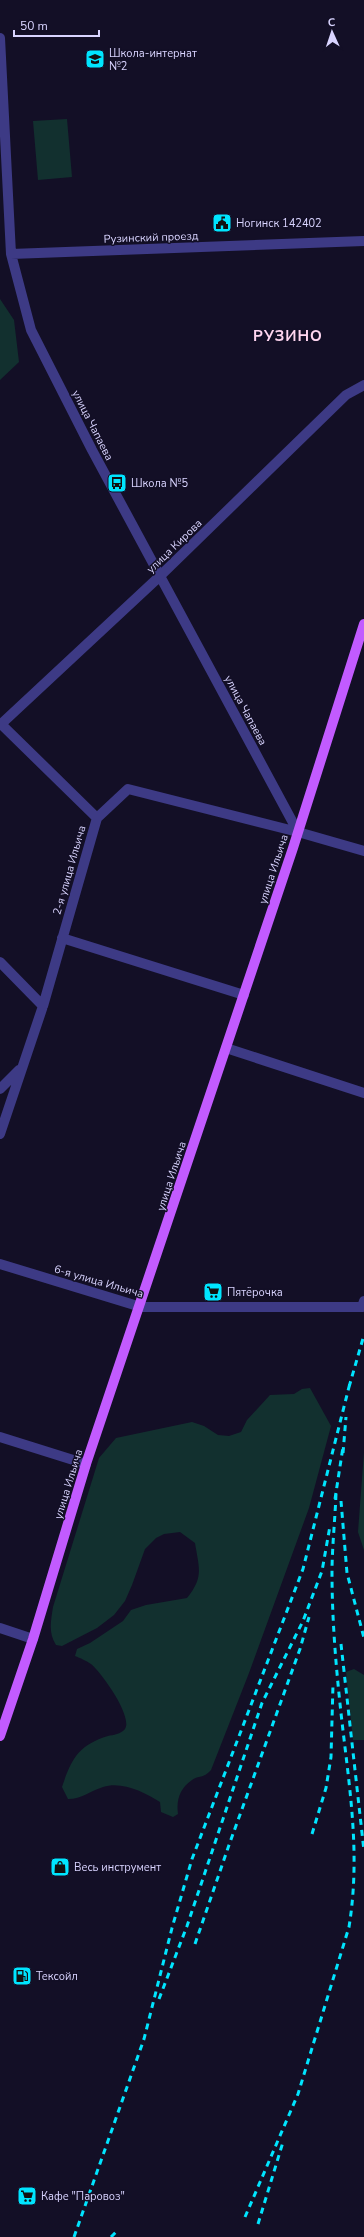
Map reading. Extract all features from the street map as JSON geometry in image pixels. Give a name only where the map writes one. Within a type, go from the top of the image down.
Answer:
[{"type":"main road","name":"улица Ильича","points":[[0,1736],[33,1639],[86,1464],[141,1307],[298,832],[364,624]]},
{"type":"street","name":"улица Чапаева","points":[[0,38],[11,254],[31,330],[92,450],[298,832]]},
{"type":"street","name":"Рузинский проезд","points":[[11,254],[364,241]]},
{"type":"street","name":"улица Кирова","points":[[1,724],[160,576],[346,396],[364,384]]},
{"type":"street","points":[[1,724],[97,818]]},
{"type":"street","name":"2-я улица Ильича","points":[[0,1134],[43,1006],[97,818],[128,789],[298,832],[364,851]]},
{"type":"street","points":[[62,938],[244,995]]},
{"type":"street","points":[[0,962],[43,1006]]},
{"type":"street","points":[[226,1048],[364,1093]]},
{"type":"street","points":[[0,1089],[21,1069]]},
{"type":"street","name":"6-я улица Ильича","points":[[0,1264],[141,1307],[363,1304]]},
{"type":"street","points":[[0,1437],[86,1464]]},
{"type":"street","points":[[0,1628],[33,1639]]},
{"type":"green space","points":[[67,119],[72,177],[38,180],[33,121]]},
{"type":"green space","points":[[0,299],[14,320],[19,362],[0,380]]},
{"type":"green space","points":[[310,1388],[331,1426],[309,1508],[249,1673],[211,1770],[206,1775],[192,1780],[184,1787],[178,1799],[178,1814],[173,1817],[161,1812],[160,1802],[140,1791],[125,1786],[118,1785],[103,1787],[82,1796],[68,1799],[62,1787],[69,1769],[77,1755],[89,1744],[121,1732],[125,1729],[126,1723],[125,1715],[121,1706],[109,1685],[91,1664],[75,1656],[77,1649],[90,1643],[123,1621],[131,1610],[146,1605],[187,1598],[196,1584],[199,1572],[195,1543],[180,1532],[164,1534],[156,1538],[145,1549],[125,1601],[114,1615],[97,1628],[62,1646],[56,1645],[51,1631],[53,1607],[99,1458],[116,1438],[192,1422],[204,1426],[218,1435],[229,1436],[241,1432],[247,1420],[270,1395],[294,1394],[302,1389]]},
{"type":"green space","points":[[364,1452],[364,1550],[358,1532]]},
{"type":"green space","points":[[354,1669],[364,1675],[364,1740],[353,1740],[346,1672]]},
{"type":"railway","points":[[349,1387],[364,1335]]},
{"type":"railway","points":[[74,2237],[144,2039],[172,1928],[192,1859],[303,1569],[350,1383]]},
{"type":"railway","points":[[343,1453],[346,1417]]},
{"type":"railway","points":[[335,1499],[343,1447]]},
{"type":"railway","points":[[245,2217],[298,2094],[349,1927],[354,1873],[354,1846],[350,1793],[339,1696],[332,1591],[336,1494]]},
{"type":"railway","points":[[341,1501],[347,1573],[364,1638]]},
{"type":"railway","points":[[159,1999],[187,1926],[262,1703],[303,1621],[322,1571],[330,1526]]},
{"type":"railway","points":[[195,1944],[300,1649],[309,1617]]},
{"type":"railway","points":[[341,1644],[364,1851]]},
{"type":"railway","points":[[312,1834],[326,1788],[331,1757],[333,1684]]},
{"type":"railway","points":[[258,2224],[283,2142]]},
{"type":"railway","points":[[111,2237],[116,2232]]},
{"type":"place","name":"Школа-интернат №2","points":[[95,59]]},
{"type":"place","name":"Ногинск 142402","points":[[222,223]]},
{"type":"place","name":"Школа №5","points":[[117,483]]},
{"type":"place","name":"Пятёрочка","points":[[213,1292]]},
{"type":"place","name":"Весь инструмент","points":[[60,1867]]},
{"type":"place","name":"Тексойл","points":[[22,1976]]},
{"type":"place","name":"Кафе \"Паровоз\"","points":[[27,2196]]},
{"type":"district","name":"РУЗИНО","points":[[288,336]]}]
